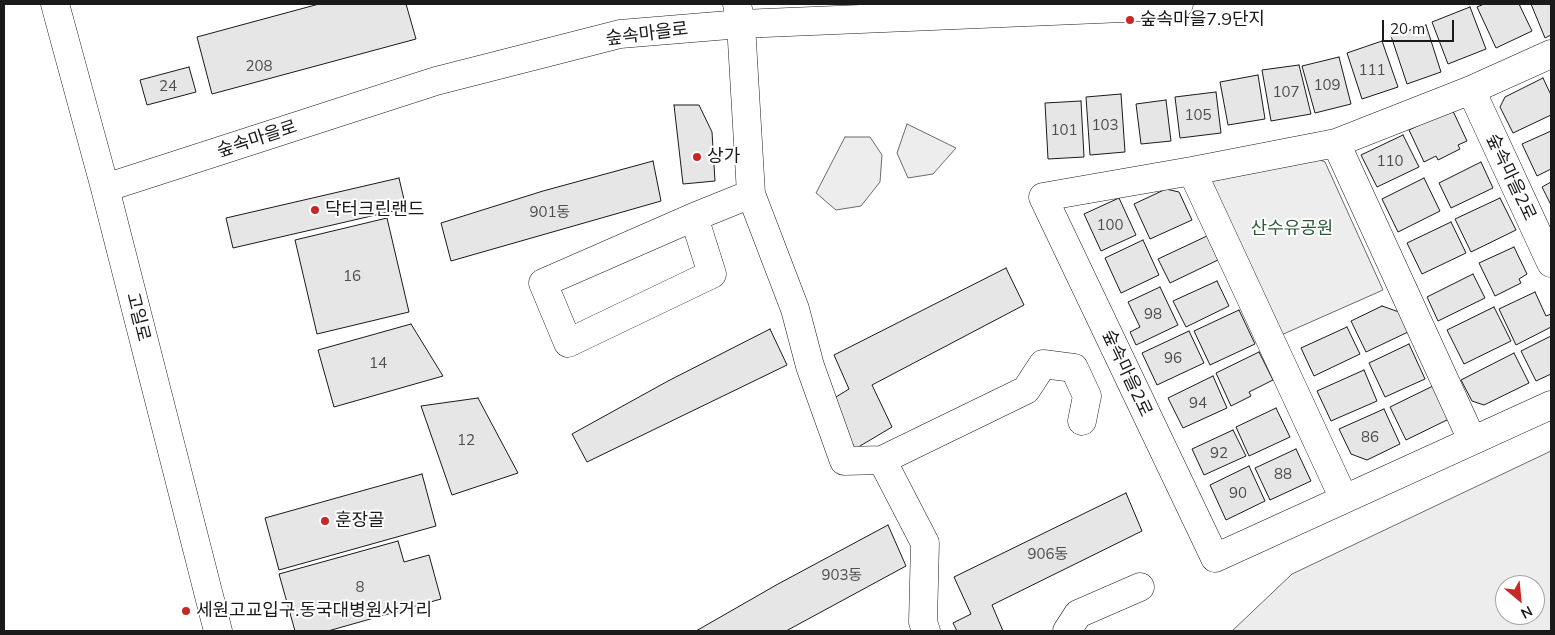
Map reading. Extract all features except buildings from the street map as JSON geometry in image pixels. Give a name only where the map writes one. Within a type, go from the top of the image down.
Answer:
[{"type":"street","name":"고일로","points":[[56,4],[106,188],[218,631]]},
{"type":"street","name":"숲속마을로","points":[[106,188],[436,81],[620,34],[739,14],[1171,6],[1179,4]]},
{"type":"street","points":[[739,14],[751,194],[795,309],[810,366],[844,461],[882,460],[1026,390],[1043,364],[1074,368],[1087,396],[1082,421]]},
{"type":"street","name":"숲속마을2로","points":[[1551,54],[1471,90],[1336,143],[1043,197],[1215,558],[1551,405]]},
{"type":"street","name":"숲속마을2로","points":[[1471,90],[1551,263]]},
{"type":"street","points":[[1336,143],[1472,440]]},
{"type":"street","points":[[1192,171],[1344,498]]},
{"type":"street","points":[[694,217],[712,274],[568,343],[543,283],[694,217],[751,194]]},
{"type":"street","points":[[882,460],[925,543],[918,628]]},
{"type":"street","points":[[1067,631],[1078,614],[1140,587]]},
{"type":"green space","points":[[907,124],[956,148],[933,174],[908,178],[897,153]]},
{"type":"green space","points":[[845,137],[870,137],[882,155],[880,182],[861,206],[836,210],[816,193]]},
{"type":"green space","name":"산수유공원","points":[[1314,157],[1325,162],[1383,290],[1279,336],[1208,186],[1215,176]]},
{"type":"green space","points":[[1551,451],[1551,631],[1232,631],[1292,574]]},
{"type":"place","name":"숲속마을7.9단지","points":[[1130,20]]},
{"type":"place","name":"상가","points":[[697,157]]},
{"type":"place","name":"닥터크린랜드","points":[[315,210]]},
{"type":"place","name":"훈장골","points":[[325,521]]},
{"type":"place","name":"세원고교입구.동국대병원사거리","points":[[186,611]]}]
